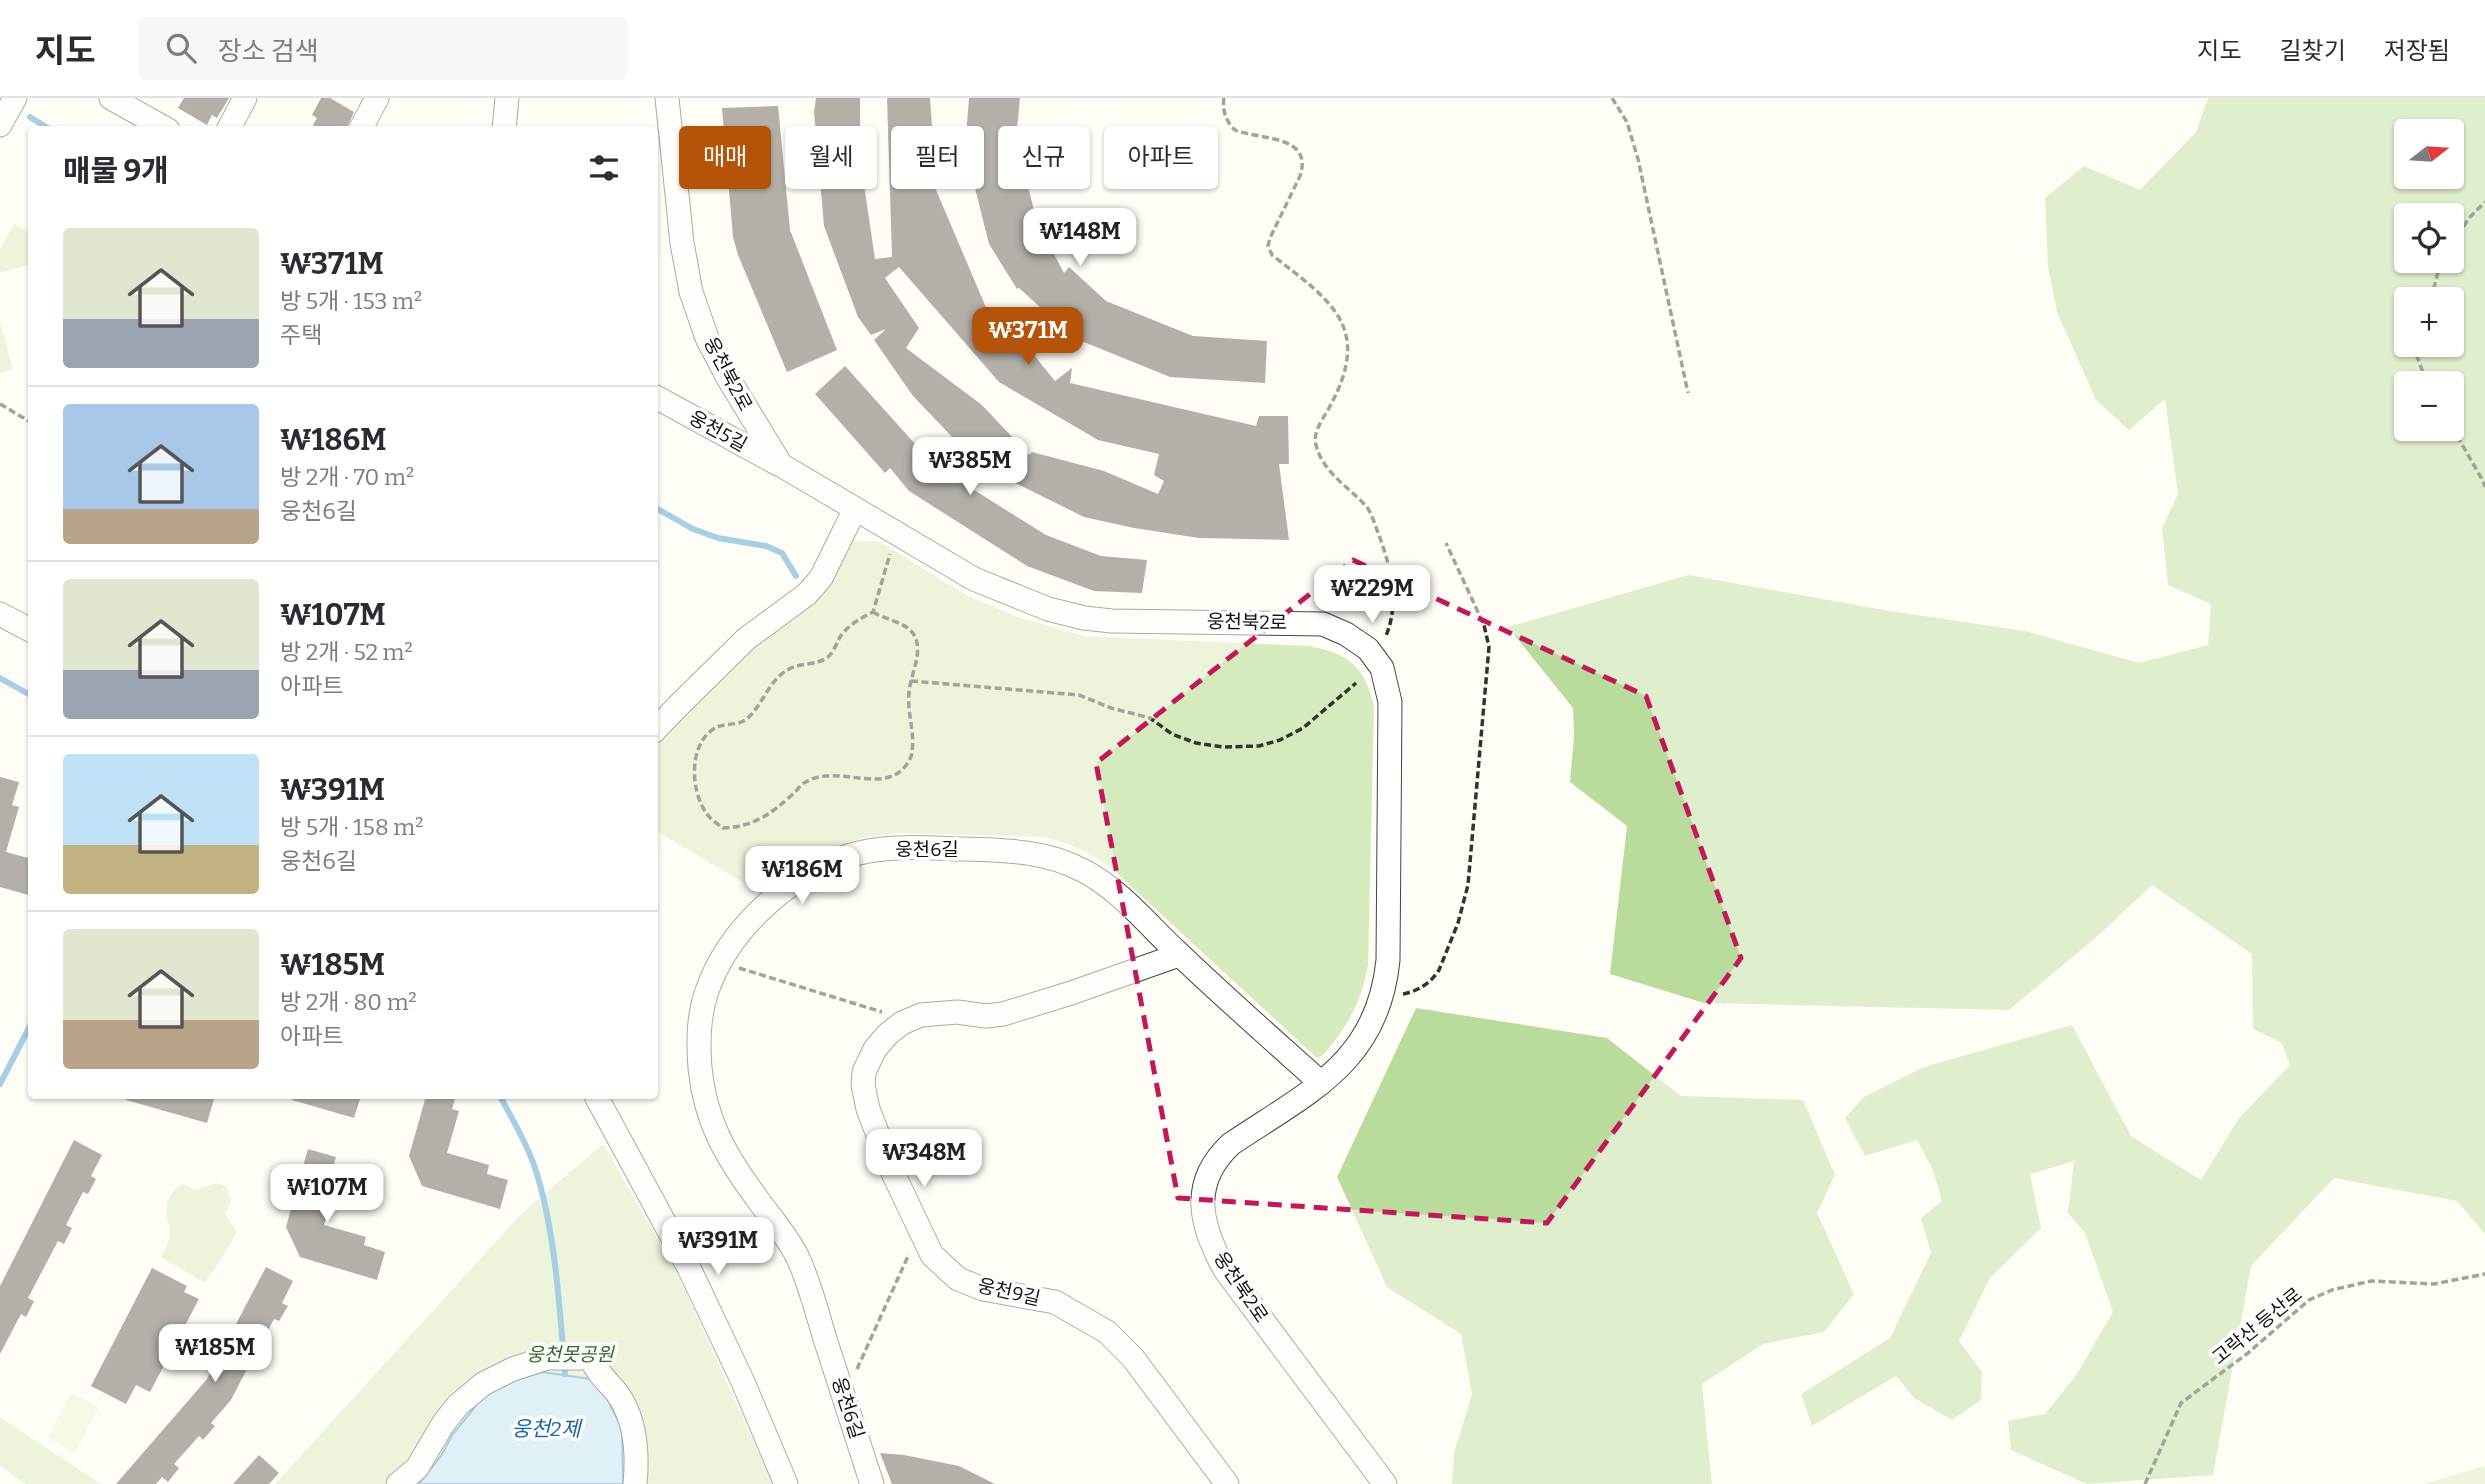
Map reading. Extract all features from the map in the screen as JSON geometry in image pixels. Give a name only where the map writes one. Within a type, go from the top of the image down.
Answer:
[{"type":"street","points":[[1,123],[15,98]]},
{"type":"street","points":[[111,98],[161,126]]},
{"type":"street","points":[[230,126],[245,98]]},
{"type":"street","points":[[362,126],[377,98]]},
{"type":"street","points":[[505,126],[508,98]]},
{"type":"street","name":"웅천북2로","points":[[667,98],[682,243],[691,292],[707,338],[781,465],[974,579],[1048,609],[1084,618],[1112,621],[1323,624],[1357,641],[1375,659],[1385,678],[1390,702],[1388,960],[1381,998],[1362,1040],[1346,1062],[1321,1083],[1219,1155],[1208,1171],[1205,1183],[1204,1220],[1211,1243],[1225,1270],[1385,1484]]},
{"type":"street","name":"웅천5길","points":[[658,398],[781,465]]},
{"type":"street","points":[[658,727],[746,639],[807,594],[821,578],[855,509]]},
{"type":"street","points":[[0,614],[28,629]]},
{"type":"street","name":"웅천6길","points":[[872,1484],[796,1254],[733,1164],[713,1129],[705,1104],[698,1034],[706,992],[720,962],[740,933],[767,904],[824,866],[848,856],[878,849],[978,849],[1040,854],[1069,863],[1088,873],[1116,894],[1179,955],[1321,1083]]},
{"type":"street","name":"웅천9길","points":[[1179,955],[1003,1014],[921,1015],[902,1023],[875,1049],[864,1072],[863,1085],[868,1109],[892,1171],[932,1255],[958,1279],[982,1289],[1055,1302],[1107,1332],[1133,1358],[1227,1484]]},
{"type":"street","points":[[598,1099],[690,1268],[743,1382],[786,1484]]},
{"type":"street","points":[[398,1484],[417,1468],[443,1424],[458,1405],[483,1384],[513,1369],[547,1358],[591,1358],[596,1372],[619,1396],[633,1430],[637,1450],[635,1484]]},
{"type":"path","points":[[1224,98],[1222,108],[1230,126],[1235,130],[1287,142],[1296,148],[1300,156],[1300,176],[1268,246],[1272,255],[1336,310],[1346,334],[1348,358],[1343,380],[1316,432],[1315,442],[1328,470],[1368,508],[1390,569],[1394,611],[1388,632],[1375,659]]},
{"type":"path","points":[[1612,98],[1627,122],[1638,159],[1688,393]]},
{"type":"path","points":[[2464,226],[2485,202]]},
{"type":"path","points":[[0,404],[28,421]]},
{"type":"path","points":[[2460,441],[2485,487]]},
{"type":"path","points":[[1381,998],[1413,991],[1434,978],[1458,923],[1468,885],[1489,647],[1484,625],[1446,542]]},
{"type":"path","points":[[873,612],[902,625],[914,634],[918,646],[908,712],[913,754],[901,772],[885,780],[850,775],[822,776],[804,783],[755,823],[737,828],[723,828],[708,816],[700,803],[694,765],[696,748],[707,733],[718,726],[734,725],[748,720],[775,679],[791,667],[817,662],[830,655],[842,634],[858,619],[873,612],[891,552]]},
{"type":"path","points":[[911,681],[1079,695],[1111,708],[1150,718],[1172,733],[1196,743],[1224,747],[1259,746],[1280,740],[1303,728],[1356,683]]},
{"type":"path","points":[[720,962],[895,1016],[902,1023]]},
{"type":"path","points":[[844,1398],[919,1230]]},
{"type":"path","name":"고락산 등산로","points":[[2145,1484],[2181,1404],[2248,1353],[2309,1300],[2332,1290],[2371,1281],[2434,1284],[2485,1274]]},
{"type":"highlighted area","points":[[1353,560],[1646,696],[1741,958],[1547,1223],[1178,1198],[1096,763]]},
{"type":"green space","points":[[2208,98],[2485,98],[2485,1234],[2457,1201],[2334,1178],[2251,1266],[2213,1475],[2087,1484],[2011,1450],[2008,1421],[2045,1414],[2077,1374],[2113,1312],[2085,1233],[2068,1213],[2074,1161],[2030,1174],[2041,1228],[1990,1278],[1959,1341],[1982,1372],[1981,1400],[1952,1420],[1914,1398],[1896,1376],[1812,1426],[1801,1394],[1890,1338],[1931,1253],[1921,1218],[1942,1201],[1933,1170],[1917,1140],[1865,1156],[1845,1118],[1864,1097],[1924,1067],[2072,1025],[2131,1136],[2201,1180],[2239,1118],[2290,1065],[2282,1043],[2253,1029],[2252,954],[2152,885],[2100,934],[2009,1010],[1704,1003],[1610,974],[1627,826],[1570,782],[1574,736],[1573,708],[1508,627],[1688,575],[1890,611],[2025,631],[2139,663],[2208,645],[2211,604],[2168,585],[2162,528],[2178,494],[2165,399],[2129,430],[2096,400],[2057,312],[2048,267],[2045,198],[2084,166],[2140,190],[2196,132]]},
{"type":"green space","points":[[14,224],[28,231],[28,265],[0,273],[0,249]]},
{"type":"green space","points":[[0,322],[13,369],[0,373]]},
{"type":"green space","points":[[878,541],[968,596],[1017,617],[1084,636],[1308,646],[1334,652],[1353,664],[1366,681],[1374,707],[1368,965],[1362,991],[1352,1013],[1323,1055],[1317,1058],[1111,868],[1070,845],[1043,837],[899,833],[866,837],[804,860],[761,893],[658,832],[658,738],[847,542]]},
{"type":"green space","points":[[1416,1008],[1607,1038],[1681,1096],[1803,1100],[1835,1175],[1817,1213],[1854,1294],[1824,1332],[1763,1344],[1702,1384],[1712,1484],[1452,1484],[1454,1453],[1472,1394],[1461,1334],[1387,1287],[1337,1177]]},
{"type":"green space","name":"웅천못공원","points":[[603,1144],[678,1275],[773,1484],[275,1484],[521,1214]]},
{"type":"green space","points":[[217,1183],[227,1187],[231,1202],[225,1214],[237,1232],[204,1282],[160,1257],[169,1238],[166,1209],[171,1194],[183,1184],[195,1190]]},
{"type":"green space","points":[[71,1393],[99,1407],[75,1453],[48,1438]]},
{"type":"green space","points":[[0,1417],[101,1484],[26,1484],[0,1466]]},
{"type":"green space","points":[[2485,1466],[2485,1484],[2423,1484]]},
{"type":"water","name":"웅천2제","points":[[542,1372],[590,1379],[607,1398],[622,1429],[623,1484],[419,1484],[479,1402],[501,1385]]},
{"type":"building","points":[[184,98],[229,98],[217,118],[212,115],[207,125],[178,108]]},
{"type":"building","points":[[321,98],[330,98],[354,112],[348,126],[315,126],[317,118],[312,115]]},
{"type":"building","points":[[816,98],[860,98],[860,126],[815,126]]},
{"type":"building","points":[[887,98],[930,98],[932,126],[891,126],[891,189],[936,189],[999,338],[1016,333],[1055,381],[1072,368],[1070,383],[1256,426],[1259,416],[1288,416],[1289,464],[1279,464],[1289,540],[1199,538],[1084,517],[993,472],[955,443],[913,396],[874,340],[886,329],[871,335],[858,317],[824,226],[821,189],[865,189],[875,259],[892,257]],"holes":[[[899,267],[999,382],[1098,440],[1159,454],[1154,475],[1164,481],[1158,494],[1104,471],[1032,452],[1029,455],[982,405],[906,348],[919,328],[885,278]]]},
{"type":"building","points":[[969,98],[1020,98],[1017,126],[998,126],[998,189],[1029,189],[1037,222],[1064,273],[1069,267],[1106,301],[1193,336],[1267,341],[1265,383],[1170,377],[1074,338],[1017,289],[989,244],[975,189],[984,189],[984,126],[967,126]]},
{"type":"building","points":[[778,106],[790,230],[837,350],[787,372],[738,255],[733,237],[729,189],[771,189],[771,126],[724,126],[722,108]]},
{"type":"building","points":[[845,366],[934,465],[1046,535],[1101,556],[1147,560],[1142,593],[1094,591],[1027,566],[909,491],[890,468],[885,473],[815,394]]},
{"type":"building","points":[[0,777],[19,782],[12,805],[19,807],[6,852],[28,858],[28,895],[0,887]]},
{"type":"building","points":[[126,1099],[214,1099],[207,1123]]},
{"type":"building","points":[[292,1099],[360,1099],[354,1118]]},
{"type":"building","points":[[425,1099],[455,1099],[452,1109],[459,1111],[447,1153],[489,1165],[487,1174],[508,1180],[500,1209],[422,1186],[409,1156]]},
{"type":"building","points":[[74,1140],[102,1155],[91,1176],[96,1179],[88,1194],[83,1192],[66,1225],[72,1228],[64,1244],[58,1241],[28,1298],[34,1301],[26,1317],[21,1314],[0,1354],[0,1286]]},
{"type":"building","points":[[308,1149],[336,1157],[329,1181],[336,1183],[324,1225],[366,1237],[364,1245],[385,1252],[377,1280],[300,1257],[286,1227]]},
{"type":"building","points":[[266,1267],[293,1281],[282,1303],[288,1306],[279,1321],[274,1319],[257,1351],[263,1355],[254,1370],[248,1367],[231,1400],[211,1423],[215,1426],[203,1440],[199,1436],[174,1464],[179,1468],[168,1482],[162,1477],[156,1484],[116,1484],[207,1379]]},
{"type":"building","points":[[152,1268],[187,1286],[184,1292],[199,1299],[150,1392],[136,1385],[126,1404],[91,1386]]},
{"type":"building","points":[[880,1453],[959,1466],[995,1484],[892,1484]]},
{"type":"building","points":[[259,1455],[279,1473],[269,1484],[233,1484]]},
{"type":"waterway","points":[[30,117],[45,126]]},
{"type":"waterway","points":[[658,509],[693,529],[718,538],[766,546],[782,553],[796,576]]},
{"type":"waterway","points":[[0,678],[28,694]]},
{"type":"waterway","points":[[0,1084],[28,1030]]},
{"type":"waterway","points":[[502,1099],[528,1149],[542,1191],[556,1270],[565,1374]]}]
